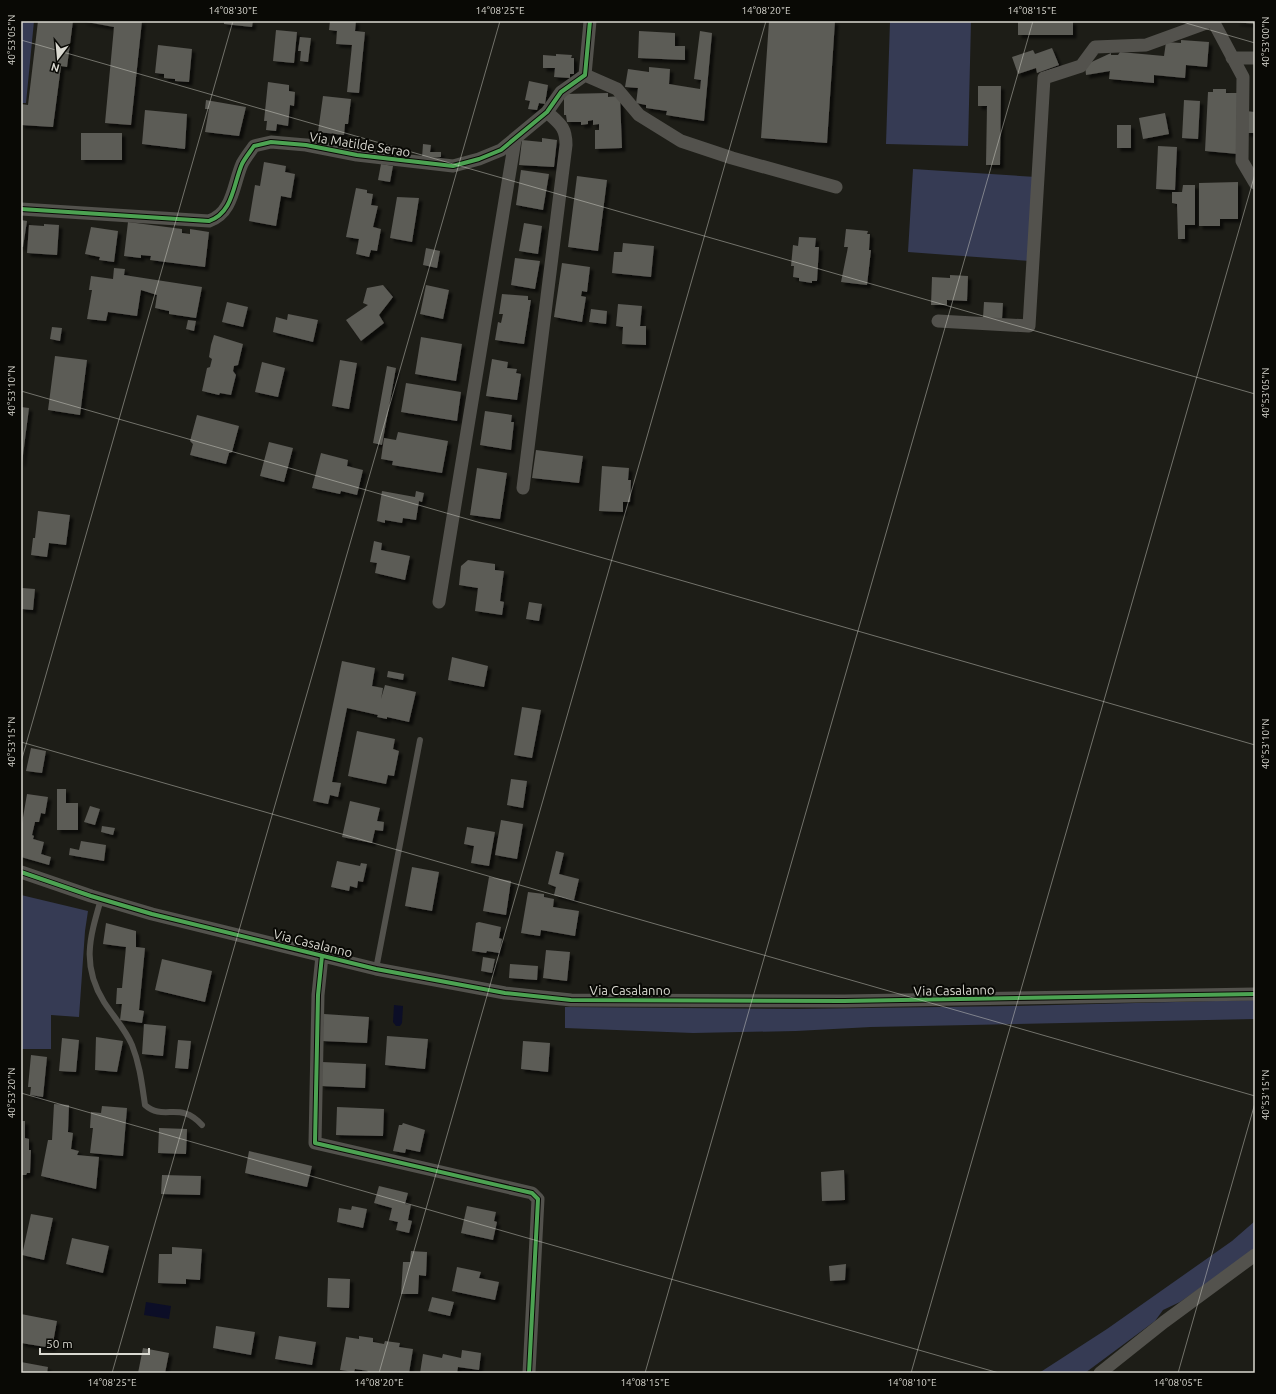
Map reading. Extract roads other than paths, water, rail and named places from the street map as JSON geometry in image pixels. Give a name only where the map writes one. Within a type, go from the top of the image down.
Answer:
[{"type":"street","points":[[590,21],[585,75],[617,89],[639,115],[681,141],[732,158],[836,187]]},
{"type":"street","points":[[938,321],[1029,326],[1044,78],[1081,66],[1095,47],[1146,45],[1213,21],[1243,78],[1242,161],[1255,183]]},
{"type":"street","points":[[1232,58],[1255,58]]},
{"type":"street","name":"Via Matilde Serao","points":[[21,209],[209,221],[218,218],[226,210],[242,163],[254,146],[271,142],[306,145],[357,155],[453,166],[479,159],[501,150],[515,140],[547,112],[561,92],[585,75]]},
{"type":"street","points":[[523,488],[566,145],[566,133],[562,126],[547,112]]},
{"type":"street","points":[[439,602],[515,140]]},
{"type":"street","name":"Via Casalanno","points":[[21,872],[101,899],[376,970],[505,993],[571,1000],[844,1001],[1255,994]]},
{"type":"street","points":[[322,956],[318,995],[315,1143],[532,1193],[538,1199],[529,1373]]},
{"type":"street","points":[[1100,1373],[1164,1322],[1255,1255]]},
{"type":"lane","points":[[376,970],[420,740]]},
{"type":"lane","points":[[101,899],[89,944],[94,982],[103,1000],[131,1044],[139,1066],[146,1105],[157,1112],[187,1113],[202,1125]]}]
